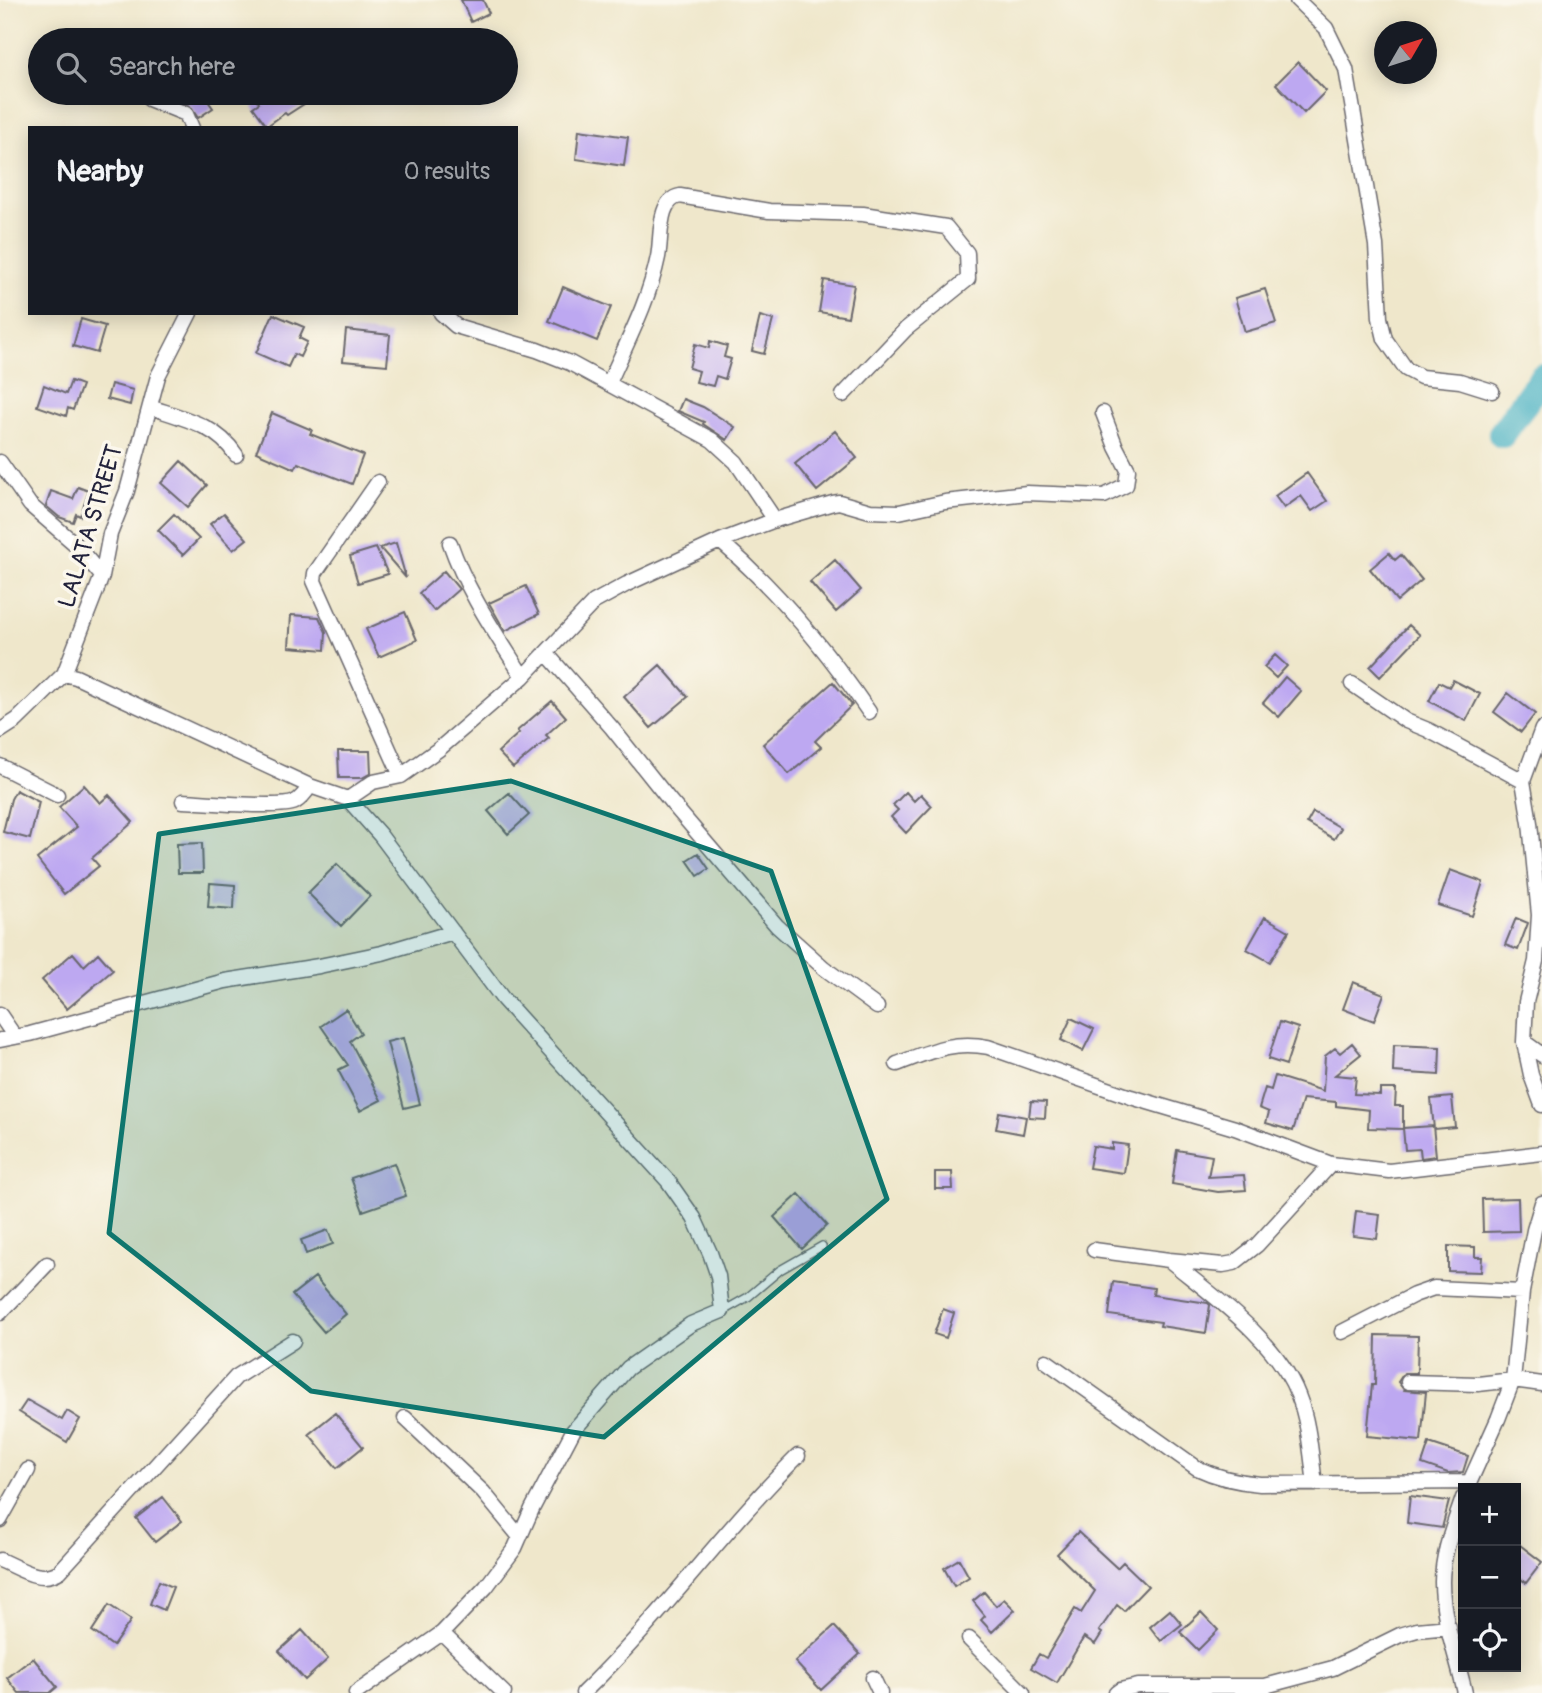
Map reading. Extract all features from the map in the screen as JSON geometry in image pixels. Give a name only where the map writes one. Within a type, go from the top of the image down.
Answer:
[{"type":"street","points":[[1297,0],[1326,28],[1346,69],[1376,245],[1380,318],[1385,339],[1406,369],[1421,377],[1460,381],[1492,391]]},
{"type":"street","points":[[164,105],[186,114],[191,126]]},
{"type":"street","points":[[609,383],[645,301],[658,258],[663,217],[672,198],[680,196],[769,211],[863,214],[946,227],[967,253],[968,279],[906,329],[843,395]]},
{"type":"street","name":"LALATA STREET","points":[[0,731],[17,720],[64,674],[102,576],[110,534],[127,491],[158,376],[189,315]]},
{"type":"street","points":[[443,315],[456,326],[537,350],[609,383],[712,440],[728,453],[775,520]]},
{"type":"street","points":[[150,407],[219,434],[229,443],[236,455]]},
{"type":"street","points":[[348,799],[373,782],[401,776],[439,749],[523,677],[594,603],[626,584],[720,541],[775,520],[839,502],[870,511],[899,512],[944,502],[1027,493],[1104,496],[1126,485],[1128,470],[1103,413]]},
{"type":"street","points":[[0,462],[30,505],[74,543],[102,576]]},
{"type":"street","points":[[377,482],[315,573],[314,581],[401,776]]},
{"type":"street","points":[[720,541],[798,617],[833,660],[869,712]]},
{"type":"street","points":[[450,543],[473,597],[523,677]]},
{"type":"street","points":[[547,653],[777,926],[824,968],[877,1007]]},
{"type":"street","points":[[64,674],[76,677],[310,786],[348,799],[380,835],[503,999],[668,1181],[694,1217],[718,1276],[722,1311],[691,1324],[628,1368],[573,1431],[532,1509],[516,1548],[486,1587],[442,1633],[356,1693]]},
{"type":"street","points":[[1352,684],[1406,721],[1522,780]]},
{"type":"street","points":[[1542,729],[1522,780],[1538,862],[1539,915],[1536,961],[1526,1002],[1524,1042],[1531,1075],[1542,1105]]},
{"type":"street","points":[[0,766],[57,795]]},
{"type":"street","points":[[183,802],[293,804],[310,786]]},
{"type":"street","points":[[0,1015],[7,1038],[225,981],[370,955],[453,932]]},
{"type":"street","points":[[1524,1042],[1542,1055]]},
{"type":"street","points":[[897,1063],[950,1045],[970,1043],[988,1047],[1131,1097],[1236,1128],[1332,1164],[1389,1171],[1542,1153]]},
{"type":"street","points":[[1094,1250],[1169,1260],[1223,1265],[1234,1263],[1257,1245],[1332,1164]]},
{"type":"street","points":[[1469,1483],[1513,1380],[1522,1292],[1542,1203]]},
{"type":"street","points":[[1169,1260],[1258,1337],[1285,1370],[1298,1393],[1304,1412],[1315,1484]]},
{"type":"street","points":[[0,1313],[47,1264]]},
{"type":"street","points":[[1342,1332],[1414,1295],[1434,1288],[1522,1292]]},
{"type":"street","points":[[0,1560],[37,1577],[60,1571],[236,1377],[293,1341]]},
{"type":"street","points":[[1046,1361],[1197,1468],[1212,1475],[1237,1482],[1260,1484],[1458,1485]]},
{"type":"street","points":[[1408,1382],[1478,1384],[1513,1380],[1542,1384]]},
{"type":"street","points":[[405,1418],[483,1492],[520,1536]]},
{"type":"street","points":[[583,1693],[613,1664],[756,1498],[798,1456]]},
{"type":"street","points":[[0,1520],[28,1470]]},
{"type":"street","points":[[1458,1513],[1446,1549],[1442,1580],[1449,1628],[1465,1693]]},
{"type":"street","points":[[1116,1693],[1138,1686],[1265,1686],[1333,1668],[1399,1635],[1417,1630],[1449,1628]]},
{"type":"street","points":[[442,1633],[504,1693]]},
{"type":"street","points":[[969,1639],[1023,1693]]},
{"type":"street","points":[[873,1678],[880,1693]]},
{"type":"lane","points":[[722,1311],[748,1297],[780,1270],[822,1246]]},
{"type":"highlighted area","points":[[511,781],[771,871],[887,1199],[604,1437],[311,1391],[109,1233],[159,834]]},
{"type":"building","points":[[461,0],[483,0],[489,13],[471,22]]},
{"type":"building","points":[[1298,62],[1326,91],[1304,113],[1276,84]]},
{"type":"building","points":[[188,105],[211,105],[213,108],[198,118]]},
{"type":"building","points":[[256,105],[302,105],[267,126],[253,107]]},
{"type":"building","points":[[579,130],[628,137],[624,166],[576,159]]},
{"type":"building","points":[[824,280],[854,285],[848,317],[819,312]]},
{"type":"building","points":[[563,287],[611,307],[597,341],[549,321]]},
{"type":"building","points":[[1265,289],[1276,323],[1245,332],[1235,298]]},
{"type":"building","points":[[273,315],[304,327],[299,338],[307,342],[300,357],[294,354],[288,367],[256,353]]},
{"type":"building","points":[[760,316],[773,320],[764,354],[752,351]]},
{"type":"building","points":[[81,319],[105,326],[97,353],[73,346]]},
{"type":"building","points":[[346,330],[390,335],[387,365],[343,361]]},
{"type":"building","points":[[710,341],[727,346],[724,357],[731,359],[725,379],[716,376],[713,386],[696,382],[699,371],[689,368],[695,344],[709,348]]},
{"type":"building","points":[[71,381],[82,385],[73,410],[68,408],[66,416],[37,406],[44,385],[66,394]]},
{"type":"building","points":[[111,384],[133,390],[130,405],[107,399]]},
{"type":"building","points":[[683,399],[703,407],[735,427],[727,440],[703,424],[704,422],[678,411]]},
{"type":"building","points":[[272,413],[312,430],[310,434],[363,455],[352,484],[298,463],[295,469],[256,452]]},
{"type":"building","points":[[835,431],[857,458],[817,491],[795,464]]},
{"type":"building","points":[[181,461],[207,485],[188,507],[161,483]]},
{"type":"building","points":[[1307,473],[1327,501],[1312,511],[1301,496],[1284,508],[1275,496]]},
{"type":"building","points":[[78,487],[89,491],[80,516],[76,514],[73,522],[59,517],[46,506],[51,491],[73,499]]},
{"type":"building","points":[[224,513],[247,539],[233,550],[210,524]]},
{"type":"building","points":[[174,514],[199,539],[183,555],[158,530]]},
{"type":"building","points":[[396,543],[406,578],[380,548]]},
{"type":"building","points":[[376,548],[388,574],[358,583],[350,556]]},
{"type":"building","points":[[1389,553],[1395,560],[1401,555],[1422,580],[1397,601],[1370,569]]},
{"type":"building","points":[[835,560],[861,590],[836,612],[810,582]]},
{"type":"building","points":[[444,571],[459,589],[434,611],[419,593]]},
{"type":"building","points":[[526,586],[539,614],[505,631],[489,603]]},
{"type":"building","points":[[405,612],[417,640],[379,657],[366,629]]},
{"type":"building","points":[[291,615],[319,617],[326,632],[325,650],[289,647]]},
{"type":"building","points":[[1409,625],[1420,635],[1380,677],[1370,667]]},
{"type":"building","points":[[1275,655],[1287,666],[1276,678],[1264,667]]},
{"type":"building","points":[[660,665],[688,697],[651,728],[624,697]]},
{"type":"building","points":[[1285,677],[1301,691],[1279,717],[1263,703]]},
{"type":"building","points":[[1453,680],[1480,694],[1466,721],[1429,701],[1439,682],[1449,687]]},
{"type":"building","points":[[833,682],[852,705],[815,741],[821,747],[789,774],[763,744]]},
{"type":"building","points":[[1508,693],[1535,714],[1521,732],[1494,712]]},
{"type":"building","points":[[552,701],[566,717],[546,735],[549,738],[513,768],[498,752],[519,733],[517,731]]},
{"type":"building","points":[[338,751],[370,751],[371,773],[362,778],[339,778]]},
{"type":"building","points":[[84,785],[100,803],[109,795],[133,822],[92,858],[99,866],[64,894],[37,859],[77,827],[59,807]]},
{"type":"building","points":[[16,790],[39,802],[30,839],[3,832],[11,799]]},
{"type":"building","points":[[906,792],[914,801],[921,794],[932,806],[906,833],[891,817],[898,810],[893,805]]},
{"type":"building","points":[[509,793],[529,815],[508,834],[488,811]]},
{"type":"building","points":[[1313,812],[1341,828],[1334,839],[1307,823]]},
{"type":"building","points":[[202,843],[203,873],[178,873],[177,844]]},
{"type":"building","points":[[698,853],[709,869],[698,876],[687,860]]},
{"type":"building","points":[[337,864],[370,896],[341,926],[308,893]]},
{"type":"building","points":[[1450,870],[1483,882],[1472,916],[1438,905]]},
{"type":"building","points":[[210,883],[235,885],[234,909],[208,907]]},
{"type":"building","points":[[1265,917],[1289,931],[1270,962],[1247,949]]},
{"type":"building","points":[[1516,918],[1528,923],[1518,950],[1505,945]]},
{"type":"building","points":[[73,953],[84,966],[98,953],[113,970],[67,1009],[42,980]]},
{"type":"building","points":[[1353,982],[1384,994],[1374,1021],[1343,1009]]},
{"type":"building","points":[[346,1009],[361,1033],[350,1041],[381,1100],[360,1111],[338,1070],[348,1065],[321,1026]]},
{"type":"building","points":[[1071,1018],[1094,1029],[1083,1051],[1061,1040]]},
{"type":"building","points":[[1280,1022],[1298,1028],[1286,1065],[1268,1059]]},
{"type":"building","points":[[403,1038],[420,1104],[404,1108],[387,1042]]},
{"type":"building","points":[[1352,1043],[1361,1054],[1335,1075],[1356,1077],[1354,1094],[1380,1095],[1380,1089],[1396,1089],[1395,1106],[1403,1106],[1403,1129],[1368,1128],[1369,1110],[1336,1106],[1336,1102],[1303,1099],[1293,1131],[1266,1123],[1269,1112],[1259,1108],[1265,1088],[1271,1090],[1275,1076],[1323,1091],[1325,1056],[1335,1048],[1340,1053]]},
{"type":"building","points":[[1394,1045],[1440,1047],[1439,1075],[1393,1072]]},
{"type":"building","points":[[1452,1097],[1455,1127],[1434,1129],[1431,1099]]},
{"type":"building","points":[[1031,1101],[1046,1102],[1045,1118],[1029,1117]]},
{"type":"building","points":[[999,1112],[1026,1117],[1023,1134],[996,1129]]},
{"type":"building","points":[[1433,1126],[1436,1156],[1421,1158],[1420,1149],[1405,1150],[1403,1128]]},
{"type":"building","points":[[1112,1143],[1128,1145],[1124,1173],[1089,1168],[1093,1146],[1112,1149]]},
{"type":"building","points":[[1177,1150],[1212,1156],[1208,1177],[1244,1175],[1246,1190],[1218,1192],[1172,1184]]},
{"type":"building","points":[[394,1163],[406,1196],[363,1211],[351,1178]]},
{"type":"building","points":[[935,1172],[952,1172],[953,1189],[935,1189]]},
{"type":"building","points":[[799,1194],[827,1225],[802,1249],[774,1217]]},
{"type":"building","points":[[1518,1198],[1519,1231],[1483,1232],[1482,1199]]},
{"type":"building","points":[[1356,1211],[1380,1214],[1377,1239],[1353,1236]]},
{"type":"building","points":[[328,1230],[333,1244],[306,1254],[301,1240]]},
{"type":"building","points":[[1448,1246],[1475,1247],[1475,1257],[1482,1257],[1481,1272],[1448,1271]]},
{"type":"building","points":[[315,1277],[346,1314],[324,1332],[292,1295]]},
{"type":"building","points":[[1113,1282],[1154,1288],[1153,1295],[1208,1303],[1210,1305],[1206,1333],[1160,1326],[1161,1322],[1109,1315]]},
{"type":"building","points":[[943,1309],[954,1313],[946,1338],[934,1334]]},
{"type":"building","points":[[1376,1335],[1418,1336],[1417,1373],[1404,1373],[1398,1382],[1404,1390],[1426,1392],[1421,1441],[1367,1436],[1372,1385],[1375,1385]]},
{"type":"building","points":[[27,1400],[62,1420],[67,1411],[80,1419],[67,1442],[19,1412]]},
{"type":"building","points":[[335,1413],[363,1447],[337,1468],[309,1434]]},
{"type":"building","points":[[1429,1443],[1468,1456],[1463,1472],[1448,1473],[1422,1464]]},
{"type":"building","points":[[1410,1496],[1449,1501],[1442,1528],[1407,1523]]},
{"type":"building","points":[[163,1497],[182,1521],[155,1542],[136,1518]]},
{"type":"building","points":[[1078,1532],[1117,1568],[1123,1562],[1148,1586],[1124,1611],[1117,1605],[1099,1631],[1102,1633],[1095,1644],[1084,1637],[1057,1683],[1031,1668],[1039,1654],[1046,1658],[1075,1609],[1081,1613],[1095,1591],[1057,1554]]},
{"type":"building","points":[[1521,1546],[1542,1562],[1526,1583],[1521,1579]]},
{"type":"building","points":[[959,1559],[969,1577],[954,1586],[944,1568]]},
{"type":"building","points":[[159,1581],[173,1587],[164,1610],[150,1604]]},
{"type":"building","points":[[984,1592],[996,1606],[1004,1599],[1015,1610],[992,1632],[981,1620],[985,1616],[973,1601]]},
{"type":"building","points":[[109,1605],[131,1620],[113,1646],[92,1631]]},
{"type":"building","points":[[1170,1610],[1182,1624],[1161,1641],[1150,1627]]},
{"type":"building","points":[[1201,1612],[1218,1630],[1198,1650],[1180,1632]]},
{"type":"building","points":[[834,1626],[860,1654],[821,1690],[795,1662]]},
{"type":"building","points":[[302,1630],[328,1659],[305,1680],[279,1651]]},
{"type":"building","points":[[33,1658],[57,1687],[50,1693],[19,1693],[7,1678]]},
{"type":"waterway","points":[[1502,434],[1542,378]]}]
